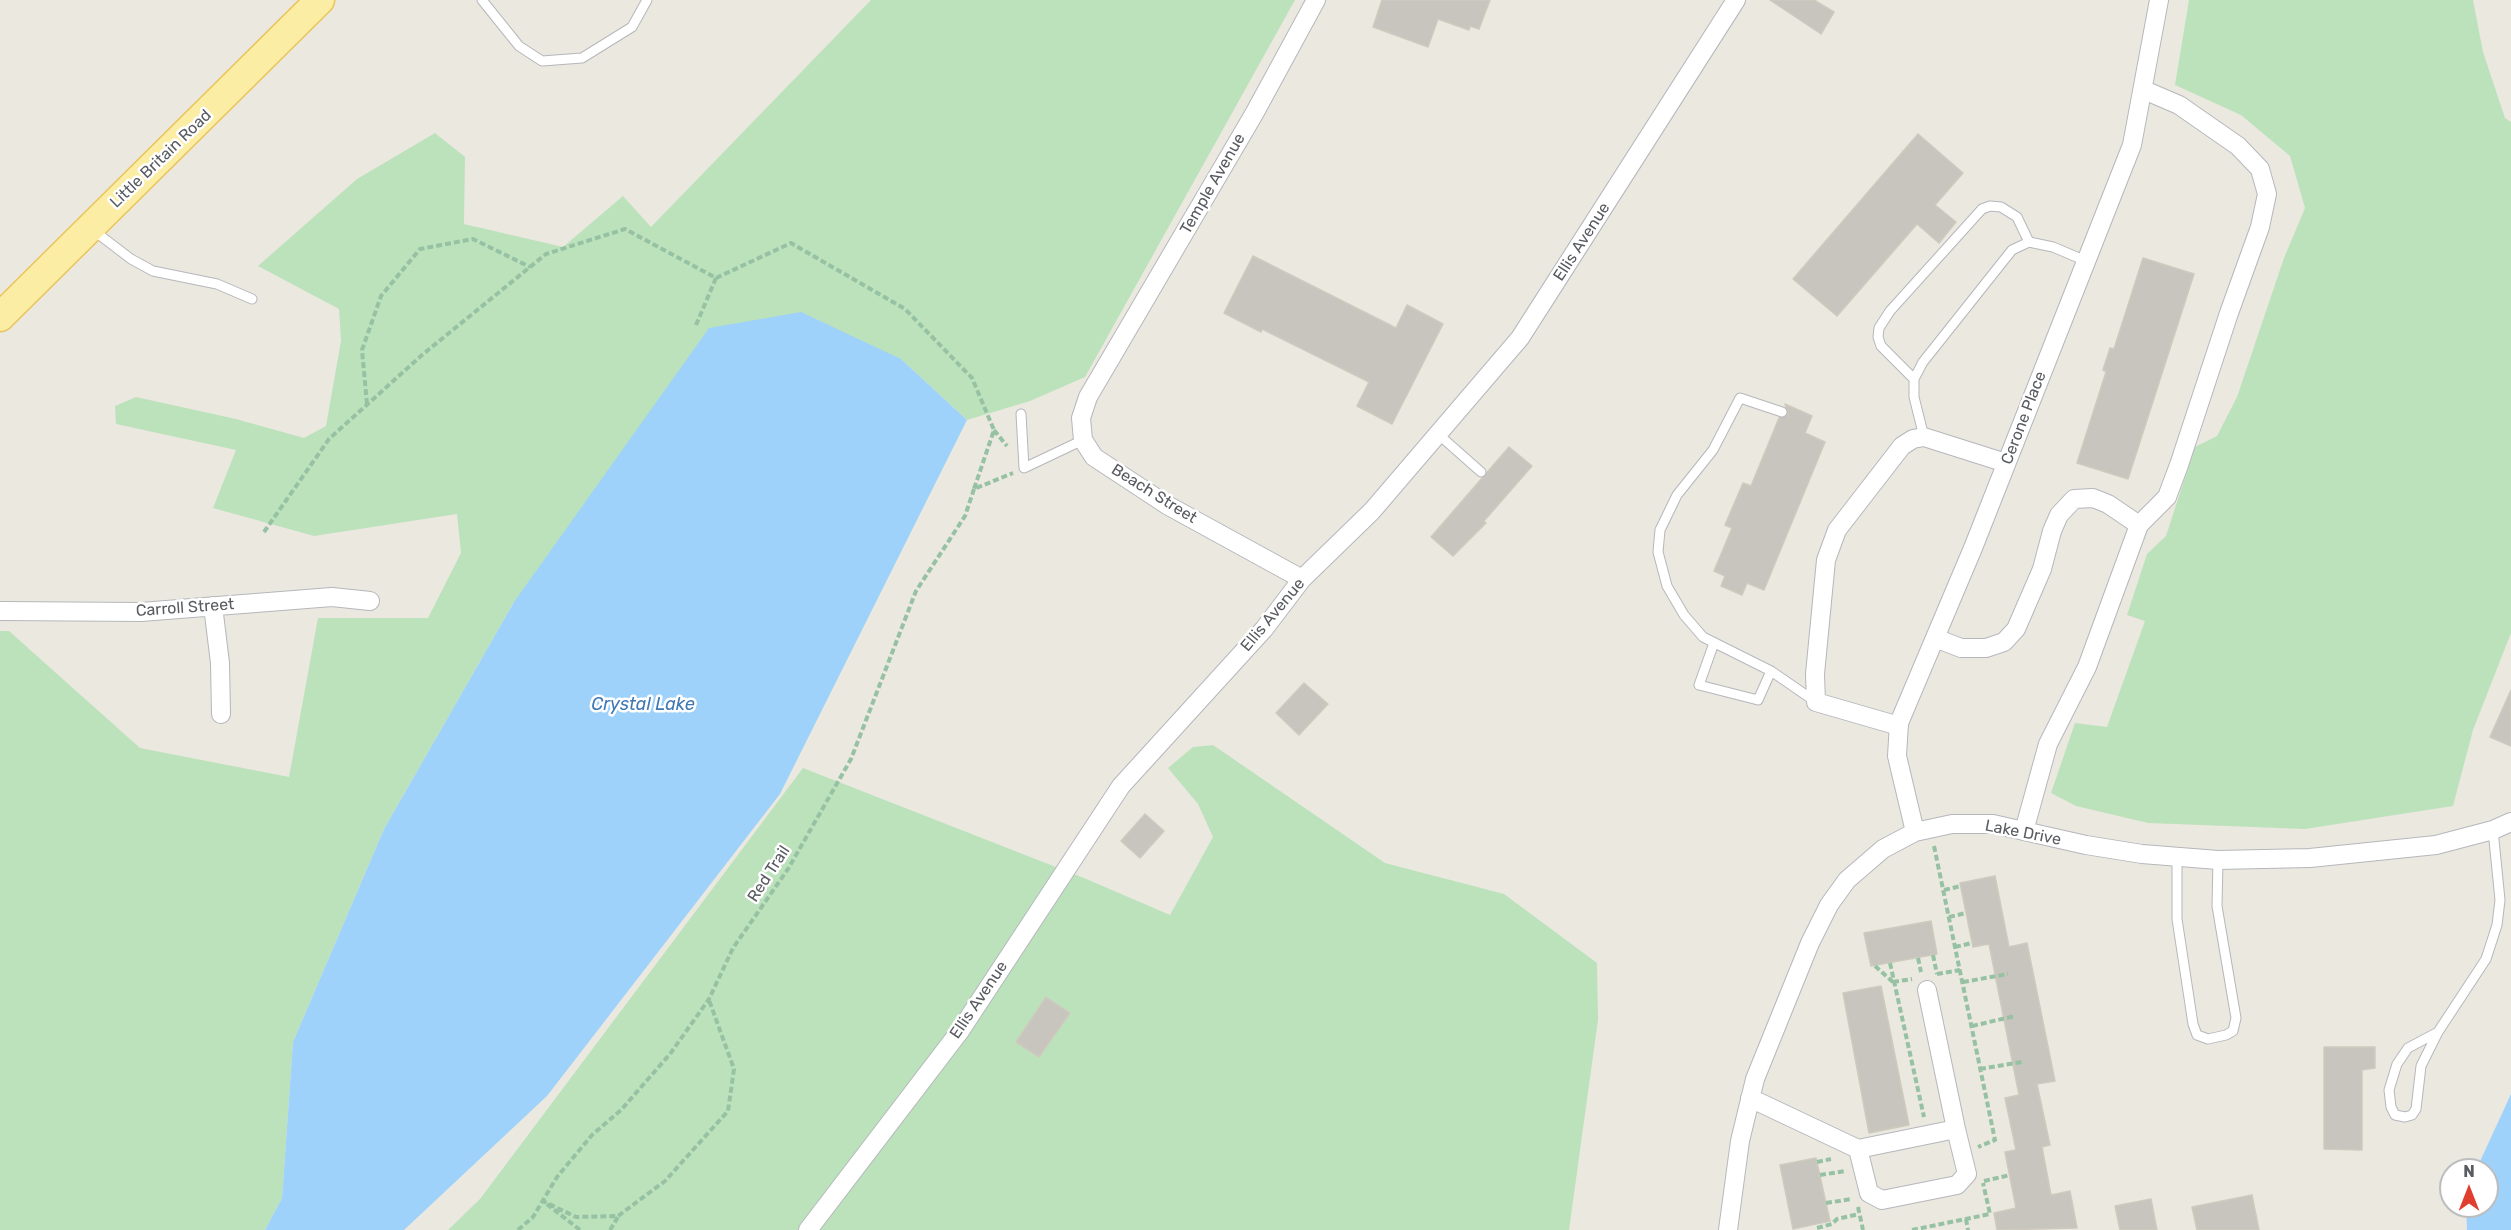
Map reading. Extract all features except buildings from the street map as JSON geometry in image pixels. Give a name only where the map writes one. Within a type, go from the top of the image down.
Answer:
[{"type":"main road","name":"Little Britain Road","points":[[0,317],[320,0]]},
{"type":"street","name":"Temple Avenue","points":[[1083,440],[1081,418],[1088,397],[1248,124],[1316,0]]},
{"type":"street","name":"Ellis Avenue","points":[[808,1230],[960,1031],[1121,786],[1264,628],[1302,579],[1372,511],[1520,338],[1736,0]]},
{"type":"street","name":"Cerone Place","points":[[1916,832],[1897,756],[1899,726],[2132,145],[2159,0]]},
{"type":"street","points":[[2024,831],[2048,744],[2087,667],[2139,525],[2167,497],[2260,227],[2267,194],[2260,169],[2238,146],[2179,105],[2144,90]]},
{"type":"street","points":[[1899,726],[1816,702],[1815,674],[1826,560],[1837,530],[1902,446],[1913,439],[1924,437],[2006,463]]},
{"type":"street","name":"Beach Street","points":[[1083,440],[1094,457],[1167,505],[1302,579]]},
{"type":"street","points":[[1935,638],[1961,648],[1986,648],[2004,642],[2016,629],[2042,569],[2052,531],[2059,515],[2074,500],[2092,498],[2108,504],[2139,525]]},
{"type":"street","name":"Carroll Street","points":[[0,611],[141,612],[332,597],[370,601]]},
{"type":"street","points":[[213,606],[220,663],[221,714]]},
{"type":"street","name":"Lake Drive","points":[[1728,1230],[1740,1141],[1755,1078],[1801,964],[1829,905],[1847,880],[1883,849],[1916,832],[1952,824],[1993,824],[2086,845],[2177,857],[2218,860],[2310,858],[2436,845],[2493,830],[2511,822]]},
{"type":"street","points":[[1750,1098],[1853,1156],[1869,1193],[1882,1200],[1957,1185],[1966,1174],[1924,983]]},
{"type":"street","points":[[1853,1156],[1956,1129]]},
{"type":"lane","points":[[482,0],[519,46],[542,61],[582,58],[632,27],[647,0]]},
{"type":"lane","points":[[1914,379],[1881,346],[1878,337],[1880,328],[1890,311],[1982,209],[1990,206],[2001,207],[2017,217],[2029,242]]},
{"type":"lane","points":[[91,228],[131,259],[153,272],[217,284],[252,299]]},
{"type":"lane","points":[[1924,437],[1914,397],[1914,379],[1923,362],[2012,250],[2029,242],[2053,247],[2086,261]]},
{"type":"lane","points":[[1782,412],[1740,398],[1713,450],[1677,495],[1660,530],[1658,552],[1667,586],[1684,615],[1703,638],[1771,671],[1816,702]]},
{"type":"lane","points":[[1021,414],[1024,468],[1083,440]]},
{"type":"lane","points":[[1438,434],[1481,472]]},
{"type":"lane","points":[[1714,643],[1699,685],[1758,700],[1771,671]]},
{"type":"lane","points":[[2438,1032],[2408,1048],[2397,1064],[2390,1090],[2391,1107],[2395,1115],[2404,1117],[2412,1115],[2416,1108],[2421,1066],[2438,1032],[2486,959],[2497,925],[2499,870],[2493,830]]},
{"type":"lane","points":[[2177,857],[2177,919],[2193,1024],[2197,1035],[2208,1039],[2233,1031],[2236,1018],[2217,906],[2218,860]]},
{"type":"path","points":[[264,532],[329,439],[422,355],[546,254],[625,229],[716,278]]},
{"type":"path","points":[[367,404],[362,350],[381,296],[420,249],[473,238],[530,267]]},
{"type":"path","points":[[696,325],[716,278],[791,243],[904,309],[972,378],[994,430],[1024,468],[974,489]]},
{"type":"path","name":"Red Trail","points":[[519,1230],[533,1217],[556,1177],[592,1135],[621,1110],[670,1054],[709,999],[733,948],[788,869],[851,759],[916,591],[965,516],[994,430]]},
{"type":"path","points":[[1933,842],[1995,1140],[1979,1146],[1977,1152]]},
{"type":"path","points":[[1944,890],[1961,886]]},
{"type":"path","points":[[1949,917],[1966,913]]},
{"type":"path","points":[[1956,947],[1972,943]]},
{"type":"path","points":[[1934,955],[1937,974]]},
{"type":"path","points":[[1918,958],[1924,983]]},
{"type":"path","points":[[1890,963],[1928,1135]]},
{"type":"path","points":[[1875,966],[1893,982]]},
{"type":"path","points":[[1963,982],[2008,974]]},
{"type":"path","points":[[610,1230],[618,1216],[665,1181],[728,1111],[734,1069],[709,999]]},
{"type":"path","points":[[1972,1026],[2015,1016]]},
{"type":"path","points":[[1980,1069],[2022,1062]]},
{"type":"path","points":[[1817,1162],[1837,1158],[1826,1152]]},
{"type":"path","points":[[1820,1175],[1850,1171],[1853,1156]]},
{"type":"path","points":[[1912,1230],[1990,1214],[1981,1171]]},
{"type":"path","points":[[1983,1181],[2010,1175]]},
{"type":"path","points":[[1854,1190],[1863,1230]]},
{"type":"path","points":[[1826,1203],[1856,1198]]},
{"type":"path","points":[[543,1201],[576,1217],[618,1216]]},
{"type":"path","points":[[543,1201],[580,1230]]},
{"type":"path","points":[[1816,1228],[1832,1224],[1837,1219],[1859,1214]]},
{"type":"path","points":[[1966,1219],[1968,1230]]},
{"type":"green space","points":[[871,0],[1295,0],[1085,377],[1030,401],[967,420],[901,359],[514,602],[384,829],[293,1042],[282,1198],[265,1230],[0,1230],[0,631],[9,631],[140,748],[289,777],[318,618],[428,618],[461,553],[457,514],[314,536],[213,508],[236,450],[116,424],[115,406],[136,397],[236,419],[304,438],[326,426],[341,341],[339,309],[258,266],[357,179],[435,133],[465,157],[464,224],[563,247],[623,196],[651,227]]},
{"type":"green space","points":[[2189,0],[2473,0],[2483,52],[2505,118],[2511,122],[2511,633],[2473,730],[2453,806],[2305,829],[2148,823],[2076,806],[2051,793],[2075,723],[2107,727],[2145,621],[2127,615],[2147,554],[2166,536],[2195,447],[2217,436],[2237,397],[2284,258],[2305,208],[2290,156],[2241,115],[2175,85]]},
{"type":"green space","points":[[1213,745],[1385,863],[1504,894],[1597,963],[1598,1020],[1569,1230],[448,1230],[480,1199],[803,768],[1084,878],[1170,915],[1213,837],[1198,804],[1168,768],[1193,747]]},
{"type":"water","name":"Crystal Lake","points":[[801,312],[901,359],[967,420],[780,794],[547,1096],[404,1230],[265,1230],[282,1198],[293,1042],[384,829],[514,602],[709,328]]},
{"type":"water","points":[[2511,1094],[2511,1230],[2467,1230],[2466,1218],[2499,1218],[2499,1158],[2482,1158]]}]
